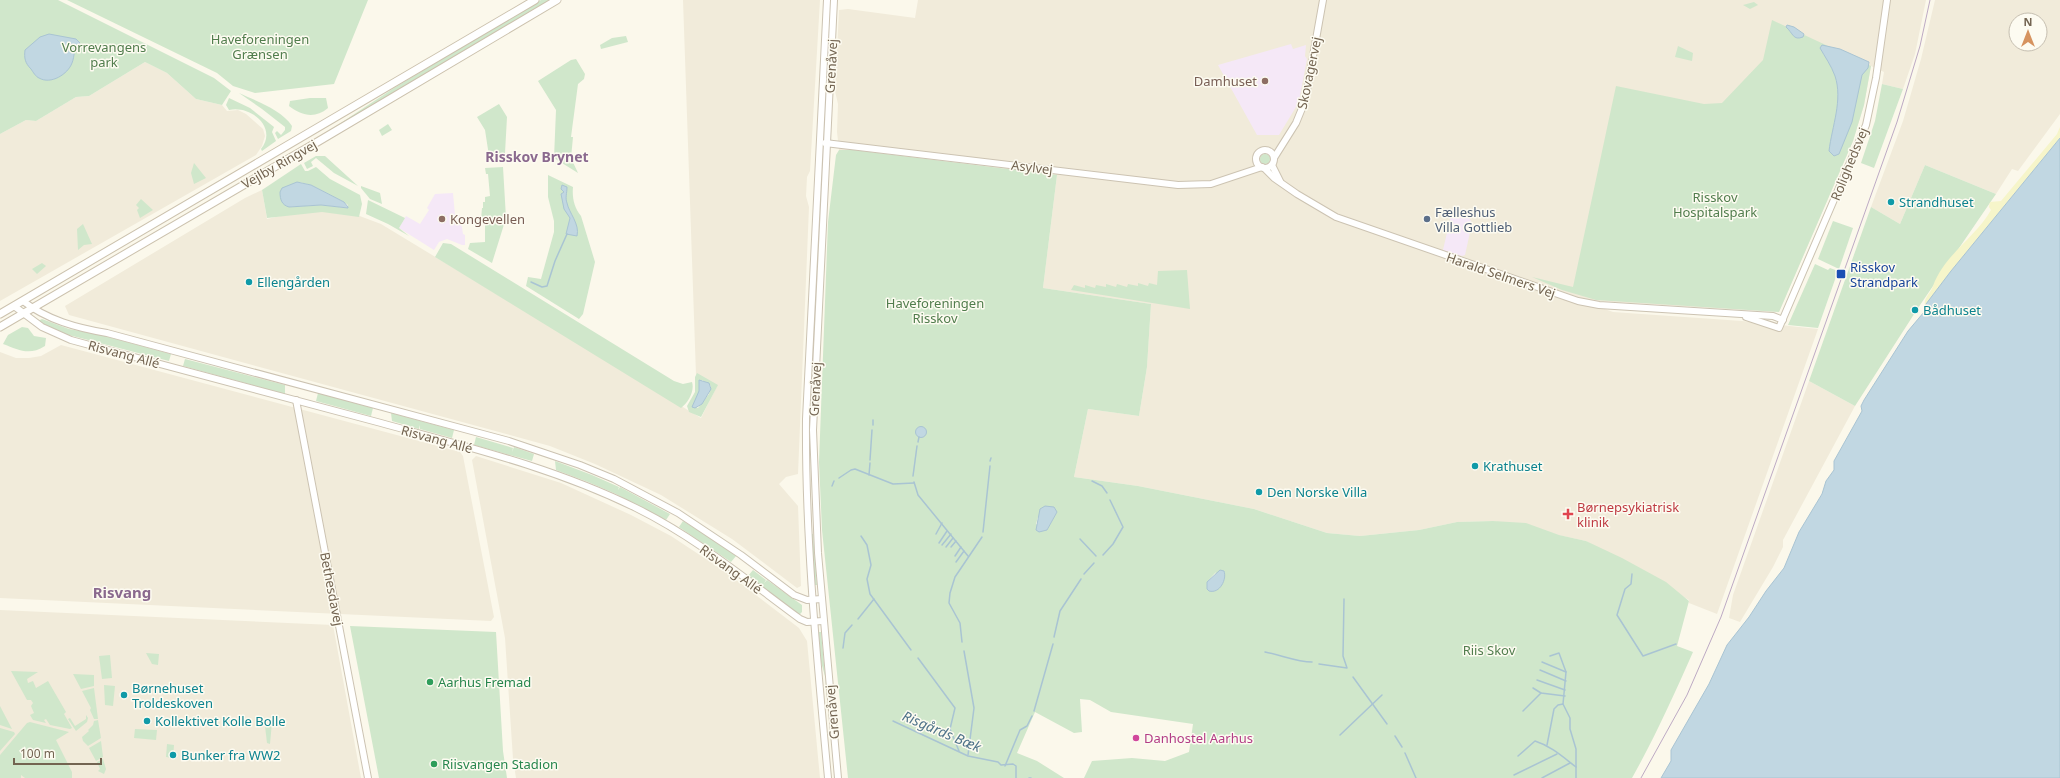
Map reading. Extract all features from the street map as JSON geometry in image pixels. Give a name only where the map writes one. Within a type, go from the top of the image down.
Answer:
[{"type":"main road","name":"Vejlby Ringvej","points":[[0,314],[535,0]]},
{"type":"main road","name":"Vejlby Ringvej","points":[[0,327],[558,0]]},
{"type":"street","name":"Grenåvej","points":[[826,0],[806,419],[806,481],[812,600],[828,778]]},
{"type":"street","name":"Grenåvej","points":[[834,0],[813,430],[818,553],[838,778]]},
{"type":"street","name":"Skovagervej","points":[[1274,158],[1283,141],[1296,123],[1306,101],[1323,0]]},
{"type":"street","name":"Rolighedsvej","points":[[1779,328],[1866,125],[1876,78],[1887,0]]},
{"type":"street","name":"Skovagervej","points":[[1269,151],[1283,141]]},
{"type":"street","name":"Asylvej","points":[[819,142],[1178,185],[1211,184],[1263,168]]},
{"type":"street","points":[[1269,151],[1274,158],[1272,165],[1263,168],[1256,160],[1261,152],[1269,151]]},
{"type":"street","name":"Asylvej","points":[[1243,173],[1256,160]]},
{"type":"street","name":"Harald Selmers Vej","points":[[1272,165],[1280,181]]},
{"type":"street","name":"Harald Selmers Vej","points":[[1263,168],[1274,178],[1311,204],[1336,217],[1578,301],[1599,305],[1738,315],[1773,316],[1783,320]]},
{"type":"street","name":"Risvang Allé","points":[[23,301],[33,309],[64,323],[107,332],[462,428],[544,452],[580,465],[614,479],[678,513],[741,555],[794,595],[800,598],[812,600],[822,599]]},
{"type":"street","name":"Risvang Allé","points":[[14,306],[42,327],[63,337],[548,470],[639,509],[691,540],[800,619],[807,622],[824,621]]},
{"type":"street","name":"Harald Selmers Vej","points":[[1738,315],[1779,328]]},
{"type":"street","name":"Bethesdavej","points":[[296,400],[368,778]]},
{"type":"shaded area","points":[[683,0],[820,0],[810,171],[807,177],[806,196],[809,207],[798,474],[786,477],[779,484],[798,506],[801,586],[797,588],[732,539],[661,495],[595,464],[550,446],[69,315],[65,306],[245,198],[262,190],[267,219],[289,214],[330,210],[357,215],[381,224],[701,418],[717,386],[696,375]]},
{"type":"shaded area","points":[[918,0],[1926,0],[1915,54],[1903,89],[1882,84],[1884,72],[1871,66],[1864,105],[1853,141],[1779,312],[1596,301],[1596,306],[1613,312],[1742,321],[1818,329],[1717,614],[1689,603],[1689,600],[1586,541],[1493,521],[1457,522],[1419,530],[1360,536],[1327,533],[1254,509],[1138,486],[1074,477],[1088,409],[1139,416],[1147,367],[1151,304],[1043,288],[1057,175],[854,150],[839,150],[837,132],[838,104],[835,91],[839,10],[848,9],[915,18]]},
{"type":"shaded area","points":[[1935,0],[2060,0],[2060,114],[2018,171],[2012,169],[1996,194],[1925,165],[1900,224],[1871,207],[1903,121],[1921,59]]},
{"type":"shaded area","name":"Damhuset","points":[[1291,44],[1293,49],[1306,45],[1305,56],[1307,59],[1300,96],[1296,107],[1279,135],[1257,135],[1218,65]]},
{"type":"shaded area","points":[[145,62],[167,73],[196,99],[222,105],[227,111],[238,110],[246,114],[263,129],[265,136],[262,146],[256,155],[0,301],[0,134],[26,120],[36,121],[76,97],[89,96]]},
{"type":"shaded area","name":"Kongevellen","points":[[453,193],[455,215],[460,215],[463,234],[465,235],[465,245],[447,239],[439,242],[434,250],[399,228],[406,216],[420,224],[429,210],[427,208],[435,194]]},
{"type":"shaded area","points":[[1451,215],[1469,218],[1472,223],[1465,255],[1462,256],[1443,250]]},
{"type":"shaded area","points":[[61,345],[460,452],[463,456],[494,617],[491,621],[0,598],[0,352],[16,358],[29,358],[41,356]]},
{"type":"shaded area","points":[[1809,381],[1855,406],[1783,540],[1783,547],[1773,567],[1740,622],[1729,618],[1733,595]]},
{"type":"shaded area","points":[[476,456],[561,483],[631,515],[671,536],[727,573],[799,628],[807,641],[820,778],[516,778],[513,759],[505,638],[472,460]]},
{"type":"shaded area","points":[[0,610],[333,625],[361,778],[0,778]]},
{"type":"green space","name":"Vorrevangens park","points":[[0,0],[58,0],[214,78],[231,91],[222,105],[196,99],[167,73],[145,62],[89,96],[76,97],[36,121],[26,120],[0,134]]},
{"type":"green space","name":"Haveforeningen Grænsen","points":[[67,0],[368,0],[334,84],[255,93],[233,86],[217,73]]},
{"type":"green space","points":[[541,0],[551,0],[324,134],[394,88]]},
{"type":"green space","points":[[1754,2],[1758,5],[1750,9],[1743,5]]},
{"type":"green space","name":"Risskov Hospitalspark","points":[[1772,20],[1871,66],[1864,105],[1853,141],[1779,312],[1596,300],[1562,290],[1532,277],[1573,287],[1616,86],[1704,104],[1722,103],[1763,60]]},
{"type":"green space","points":[[626,36],[628,42],[601,49],[600,45],[612,38]]},
{"type":"green space","points":[[1678,46],[1693,53],[1692,61],[1675,57]]},
{"type":"green space","points":[[576,59],[585,74],[584,79],[578,84],[571,137],[573,137],[571,158],[578,173],[554,158],[556,110],[538,81],[571,60]]},
{"type":"green space","points":[[1882,84],[1903,89],[1874,168],[1861,163],[1875,121]]},
{"type":"green space","points":[[239,93],[268,106],[282,115],[292,126],[291,131],[278,139],[275,133],[277,131],[281,135],[285,130],[285,127]]},
{"type":"green space","points":[[229,98],[250,108],[274,127],[272,132],[276,141],[262,151],[261,149],[265,141],[266,133],[264,126],[260,120],[246,111],[237,109],[229,110],[226,105]]},
{"type":"green space","points":[[310,98],[326,98],[328,108],[318,114],[308,115],[289,106],[290,101]]},
{"type":"green space","points":[[499,104],[507,117],[505,153],[489,156],[485,130],[477,117]]},
{"type":"green space","points":[[388,124],[392,130],[382,136],[379,130]]},
{"type":"green space","name":"Riis Skov","points":[[839,150],[854,150],[1057,175],[1043,288],[1151,304],[1147,367],[1139,416],[1088,409],[1074,477],[1138,486],[1254,509],[1327,533],[1360,536],[1419,530],[1457,522],[1493,521],[1526,523],[1559,535],[1586,541],[1622,558],[1666,582],[1689,601],[1677,646],[1693,652],[1632,778],[1084,778],[1092,761],[1132,758],[1165,761],[1189,752],[1193,724],[1111,712],[1090,700],[1080,699],[1082,732],[1074,733],[1035,712],[1017,753],[1037,761],[1064,778],[848,778],[822,530],[819,462],[828,222],[836,155]],"holes":[[[1057,512],[1047,530],[1036,524],[1038,517]],[[1216,572],[1209,591],[1207,589],[1207,582]]]},
{"type":"green space","points":[[1263,154],[1267,154],[1269,155],[1269,163],[1263,164],[1260,161],[1260,157]]},
{"type":"green space","points":[[316,156],[325,156],[358,186],[334,173],[316,158],[311,162],[313,166],[307,169],[304,163]]},
{"type":"green space","points":[[194,163],[206,178],[194,184],[191,173]]},
{"type":"green space","points":[[301,164],[305,171],[316,167],[330,179],[360,195],[362,204],[359,217],[322,212],[267,218],[262,190]],"holes":[[[299,182],[311,185],[344,202],[348,205],[347,208],[321,205],[289,207]]]},
{"type":"green space","name":"Risskov Strandpark","points":[[1925,165],[1996,194],[1918,308],[1855,406],[1809,381],[1871,207],[1900,224]]},
{"type":"green space","points":[[503,167],[506,218],[492,263],[468,249],[470,243],[485,242],[485,219],[481,219],[482,208],[483,202],[485,202],[485,197],[490,196],[488,174],[486,174],[485,168]]},
{"type":"green space","points":[[548,175],[573,187],[574,202],[581,216],[595,262],[583,314],[579,319],[526,286],[528,277],[541,279],[554,232],[554,221],[548,197]]},
{"type":"green space","points":[[361,186],[380,193],[382,204],[370,199]]},
{"type":"green space","points":[[141,199],[153,210],[140,218],[137,210],[139,208],[136,205]]},
{"type":"green space","points":[[368,200],[405,218],[399,228],[409,236],[366,214]]},
{"type":"green space","points":[[1833,221],[1853,228],[1839,269],[1818,259]]},
{"type":"green space","points":[[83,224],[92,244],[84,245],[78,250],[77,229]]},
{"type":"green space","points":[[443,243],[451,244],[674,381],[683,384],[692,382],[693,389],[688,400],[681,408],[435,257]]},
{"type":"green space","points":[[42,263],[46,266],[37,274],[32,269]]},
{"type":"green space","points":[[1815,264],[1828,270],[1830,268],[1838,271],[1818,328],[1788,325]]},
{"type":"green space","points":[[1187,270],[1190,309],[1071,290],[1074,285],[1085,288],[1085,285],[1095,288],[1096,285],[1106,287],[1106,284],[1116,287],[1117,284],[1127,287],[1128,284],[1138,286],[1138,283],[1148,286],[1149,283],[1157,285],[1158,271]]},
{"type":"green space","points":[[42,319],[69,329],[101,335],[171,354],[169,361],[65,334],[38,321]]},
{"type":"green space","points":[[22,327],[28,328],[34,336],[46,338],[45,346],[34,351],[24,351],[3,344],[8,335]]},
{"type":"green space","points":[[185,359],[285,385],[285,394],[183,366]]},
{"type":"green space","points":[[697,373],[718,385],[701,417],[689,412],[687,406],[695,392],[695,377]],"holes":[[[702,380],[711,386],[709,394],[698,408],[693,405],[698,396]]]},
{"type":"green space","points":[[318,393],[373,408],[371,416],[316,401]]},
{"type":"green space","points":[[391,413],[454,430],[452,438],[420,429],[420,425],[419,429],[392,421]]},
{"type":"green space","points":[[476,437],[513,448],[512,452],[514,447],[534,454],[532,461],[474,445]]},
{"type":"green space","points":[[555,461],[619,487],[618,490],[620,487],[670,514],[666,520],[616,494],[556,470]]},
{"type":"green space","points":[[683,521],[719,543],[736,556],[731,562],[679,527]]},
{"type":"green space","points":[[811,534],[813,534],[817,585],[814,585]]},
{"type":"green space","points":[[753,570],[766,580],[764,583],[767,580],[802,605],[802,612],[799,615],[748,576]]},
{"type":"green space","name":"Aarhus Fremad","points":[[350,626],[496,632],[503,751],[507,778],[379,778]]},
{"type":"green space","points":[[818,632],[821,632],[835,778],[825,676],[821,662]]},
{"type":"green space","points":[[146,653],[159,654],[158,665],[152,664]]},
{"type":"green space","points":[[110,655],[112,678],[102,679],[99,656]]},
{"type":"green space","points":[[11,671],[38,672],[27,679],[28,683],[33,681],[36,688],[48,681],[66,712],[64,714],[72,728],[70,729],[50,725],[46,719],[44,720],[46,723],[33,720],[30,715],[34,713],[31,706],[33,703],[31,700],[27,700]]},
{"type":"green space","points":[[73,674],[94,675],[94,686],[81,689]]},
{"type":"green space","points":[[104,685],[115,686],[113,706],[105,705]]},
{"type":"green space","points":[[94,688],[98,719],[94,719],[90,710],[91,708],[82,691]]},
{"type":"green space","points":[[0,706],[12,729],[0,725]]},
{"type":"green space","points":[[86,715],[88,718],[87,722],[76,731],[68,719],[70,718],[75,726],[86,719]]},
{"type":"green space","points":[[98,720],[101,738],[88,746],[83,741],[82,737],[89,731],[88,730],[93,725],[94,721]]},
{"type":"green space","points":[[30,722],[69,732],[56,740],[72,772],[72,778],[25,778],[21,775],[21,778],[0,778],[0,755],[27,723]]},
{"type":"green space","points":[[272,722],[270,744],[267,743],[265,726]]},
{"type":"green space","points":[[0,728],[14,732],[15,734],[0,751]]},
{"type":"green space","points":[[135,729],[157,730],[156,740],[134,738]]},
{"type":"green space","points":[[101,741],[103,757],[96,761],[89,748]]},
{"type":"green space","points":[[167,744],[174,745],[173,758],[166,757]]},
{"type":"green space","points":[[103,759],[106,769],[104,774],[98,771],[100,769],[97,762]]},
{"type":"sand","points":[[2060,127],[2060,138],[1951,271],[1925,306],[1926,298],[1938,275],[1952,255],[1985,220],[1991,210],[1989,207],[1990,202],[2001,201],[2057,134]]},
{"type":"water","points":[[1787,25],[1794,27],[1804,34],[1803,37],[1797,38],[1793,36],[1786,27]]},
{"type":"water","points":[[49,34],[76,39],[80,43],[76,47],[72,63],[67,71],[54,79],[44,80],[36,76],[27,65],[25,60],[25,50],[40,37]]},
{"type":"water","points":[[1822,45],[1840,49],[1869,62],[1868,68],[1862,75],[1852,122],[1839,154],[1834,156],[1829,151],[1838,94],[1835,76],[1820,48]]},
{"type":"water","points":[[2060,138],[2060,778],[1661,778],[1671,761],[1671,750],[1709,684],[1727,645],[1784,568],[1799,532],[1822,494],[1826,481],[1834,470],[1834,461],[1862,411],[1861,406],[1864,400],[1908,331],[1924,312],[1926,304],[1951,271]]},
{"type":"water","points":[[297,182],[311,185],[344,202],[348,208],[321,205],[289,207],[285,205],[280,197],[282,188]]},
{"type":"water","points":[[562,185],[567,187],[566,201],[577,227],[577,236],[566,234],[570,218],[564,209],[561,194],[564,192],[561,189]]},
{"type":"water","points":[[699,380],[709,383],[711,389],[702,404],[695,408],[692,407],[699,391]]},
{"type":"water","points":[[919,427],[923,427],[925,428],[925,436],[919,437],[916,434],[916,430]]},
{"type":"water","points":[[1045,506],[1054,507],[1057,512],[1047,530],[1039,532],[1036,530],[1040,509]]},
{"type":"water","points":[[1220,570],[1224,571],[1225,574],[1222,585],[1216,590],[1209,591],[1207,589],[1207,582]]},
{"type":"waterway","points":[[531,282],[542,287],[547,286],[555,261],[567,234]]},
{"type":"waterway","points":[[873,420],[873,425]]},
{"type":"waterway","points":[[870,460],[872,430]]},
{"type":"waterway","points":[[918,442],[919,437]]},
{"type":"waterway","points":[[913,476],[917,446]]},
{"type":"waterway","points":[[869,475],[870,463]]},
{"type":"waterway","points":[[983,532],[990,466]]},
{"type":"waterway","points":[[839,478],[855,469],[893,484],[914,483]]},
{"type":"waterway","points":[[832,486],[834,481]]},
{"type":"waterway","points":[[1092,481],[1102,486],[1107,493]]},
{"type":"waterway","points":[[914,482],[918,495],[968,556]]},
{"type":"waterway","points":[[1103,555],[1113,544],[1123,527],[1110,500]]},
{"type":"waterway","points":[[936,534],[942,523]]},
{"type":"waterway","points":[[939,543],[947,531]]},
{"type":"waterway","points":[[942,545],[951,534]]},
{"type":"waterway","points":[[861,536],[867,545],[871,565],[867,579],[870,594],[911,650]]},
{"type":"waterway","points":[[962,642],[960,623],[949,603],[950,593],[955,577],[982,537]]},
{"type":"waterway","points":[[946,547],[953,538]]},
{"type":"waterway","points":[[1080,539],[1096,556]]},
{"type":"waterway","points":[[951,547],[956,541]]},
{"type":"waterway","points":[[955,556],[961,547]]},
{"type":"waterway","points":[[956,562],[964,551]]},
{"type":"waterway","points":[[1084,574],[1094,563]]},
{"type":"waterway","points":[[1632,574],[1631,584],[1625,589],[1617,615],[1643,656],[1676,644]]},
{"type":"waterway","points":[[1054,637],[1060,611],[1081,579]]},
{"type":"waterway","points":[[858,619],[874,599]]},
{"type":"waterway","points":[[1319,664],[1347,668],[1343,656],[1344,599]]},
{"type":"waterway","points":[[843,648],[845,633],[852,625]]},
{"type":"waterway","points":[[1034,711],[1053,644]]},
{"type":"waterway","points":[[964,651],[974,708],[968,755]]},
{"type":"waterway","points":[[1265,652],[1295,660],[1312,662]]},
{"type":"waterway","points":[[1550,656],[1559,653],[1566,672],[1563,704]]},
{"type":"waterway","points":[[918,658],[955,708],[950,729],[959,751]]},
{"type":"waterway","points":[[1542,662],[1566,672]]},
{"type":"waterway","points":[[1540,670],[1566,681]]},
{"type":"waterway","points":[[1353,677],[1387,724]]},
{"type":"waterway","points":[[1537,680],[1565,690]]},
{"type":"waterway","points":[[1533,688],[1541,693],[1565,696]]},
{"type":"waterway","points":[[1523,711],[1541,693]]},
{"type":"waterway","points":[[1340,735],[1382,695]]},
{"type":"waterway","points":[[1547,745],[1554,709],[1558,705],[1563,704],[1570,718],[1570,729],[1576,749],[1576,778]]},
{"type":"waterway","points":[[1005,766],[1020,730],[1027,726],[1032,716]]},
{"type":"waterway","name":"Risgårds Bæk","points":[[893,721],[968,756],[998,762],[1001,765],[1013,764],[1016,766],[1016,778]]},
{"type":"waterway","points":[[1395,736],[1402,747]]},
{"type":"waterway","points":[[1518,756],[1535,741],[1552,749],[1576,767]]},
{"type":"waterway","points":[[1405,753],[1416,778]]},
{"type":"waterway","points":[[1514,775],[1557,754]]},
{"type":"waterway","points":[[1542,778],[1570,763]]},
{"type":"tram line","points":[[1641,778],[1687,695],[1721,617],[1897,122],[1920,46],[1930,0]]},
{"type":"place","name":"Damhuset","points":[[1265,81]]},
{"type":"place","name":"Strandhuset","points":[[1891,202]]},
{"type":"place","name":"Kongevellen","points":[[442,219]]},
{"type":"place","name":"Fælleshus Villa Gottlieb","points":[[1427,219]]},
{"type":"place","name":"Risskov Strandpark","points":[[1841,274]]},
{"type":"place","name":"Ellengården","points":[[249,282]]},
{"type":"place","name":"Bådhuset","points":[[1915,310]]},
{"type":"place","name":"Krathuset","points":[[1475,466]]},
{"type":"place","name":"Den Norske Villa","points":[[1259,492]]},
{"type":"place","name":"Børnepsykiatrisk klinik","points":[[1568,514]]},
{"type":"place","name":"Aarhus Fremad","points":[[430,682]]},
{"type":"place","name":"Børnehuset Troldeskoven","points":[[124,695]]},
{"type":"place","name":"Kollektivet Kolle Bolle","points":[[147,721]]},
{"type":"place","name":"Danhostel Aarhus","points":[[1136,738]]},
{"type":"place","name":"Bunker fra WW2","points":[[173,755]]},
{"type":"place","name":"Riisvangen Stadion","points":[[434,764]]},
{"type":"district","name":"Risskov Brynet","points":[[537,156]]},
{"type":"district","name":"Risvang","points":[[122,592]]},
{"type":"park label","name":"Haveforeningen Risskov","points":[[935,310]]}]
